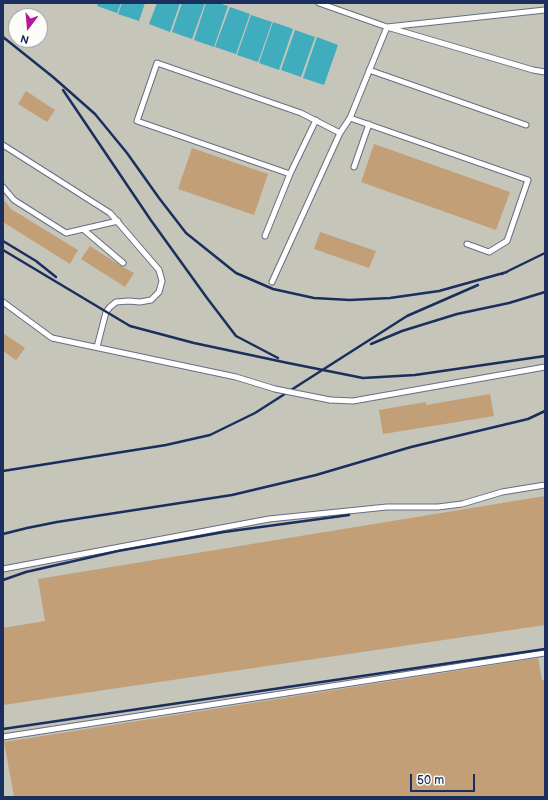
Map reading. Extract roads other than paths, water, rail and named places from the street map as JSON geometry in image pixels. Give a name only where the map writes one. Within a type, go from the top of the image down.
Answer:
[{"type":"lane","points":[[319,3],[387,27],[533,70],[545,72]]},
{"type":"lane","points":[[387,27],[545,10]]},
{"type":"lane","points":[[272,282],[340,133],[350,118],[387,27]]},
{"type":"lane","points":[[290,174],[137,121],[157,64],[301,113],[340,133]]},
{"type":"lane","points":[[369,70],[526,126]]},
{"type":"lane","points":[[350,118],[528,180],[506,241],[488,252],[467,244]]},
{"type":"lane","points":[[265,236],[290,174],[316,120]]},
{"type":"lane","points":[[354,167],[369,124]]},
{"type":"lane","points":[[3,145],[110,212],[159,270],[162,281],[159,292],[151,300],[140,302],[116,302],[110,307],[106,312],[97,347]]},
{"type":"lane","points":[[3,187],[14,200],[66,233],[118,221]]},
{"type":"lane","points":[[84,228],[123,263]]},
{"type":"lane","points":[[3,302],[52,338],[236,377],[275,389],[330,400],[353,401],[545,367]]},
{"type":"lane","points":[[3,568],[269,519],[387,506],[438,508],[462,504],[502,492],[545,485]]},
{"type":"lane","points":[[3,737],[545,653]]},
{"type":"water","points":[[98,3],[121,3],[117,13],[97,6]]},
{"type":"water","points":[[122,3],[145,3],[139,21],[118,14]]},
{"type":"water","points":[[157,3],[180,3],[170,32],[149,24]]},
{"type":"water","points":[[182,3],[205,3],[192,39],[172,32]]},
{"type":"water","points":[[206,3],[218,3],[228,6],[214,47],[194,40]]},
{"type":"water","points":[[230,7],[250,14],[236,54],[215,47]]},
{"type":"water","points":[[251,15],[272,22],[258,62],[237,55]]},
{"type":"water","points":[[273,22],[293,29],[279,70],[259,63]]},
{"type":"water","points":[[295,30],[315,37],[301,77],[281,70]]},
{"type":"water","points":[[317,37],[338,45],[324,85],[303,78]]},
{"type":"railway","points":[[3,37],[53,77],[95,114],[127,153],[186,233],[236,273],[273,289],[314,298],[350,300],[390,298],[439,291],[507,272]]},
{"type":"railway","points":[[63,90],[150,219],[236,336],[278,358]]},
{"type":"railway","points":[[3,241],[36,261],[56,277]]},
{"type":"railway","points":[[3,250],[130,326],[194,343],[363,378],[415,375],[545,356]]},
{"type":"railway","points":[[502,274],[545,253]]},
{"type":"railway","points":[[3,471],[166,445],[210,435],[255,413],[407,316],[478,285]]},
{"type":"railway","points":[[371,344],[402,331],[457,314],[509,303],[545,292]]},
{"type":"railway","points":[[3,534],[57,522],[232,495],[316,475],[411,447],[528,419],[545,411]]},
{"type":"railway","points":[[3,580],[26,572],[118,551],[224,532],[349,515]]},
{"type":"railway","points":[[3,729],[545,649]]}]
